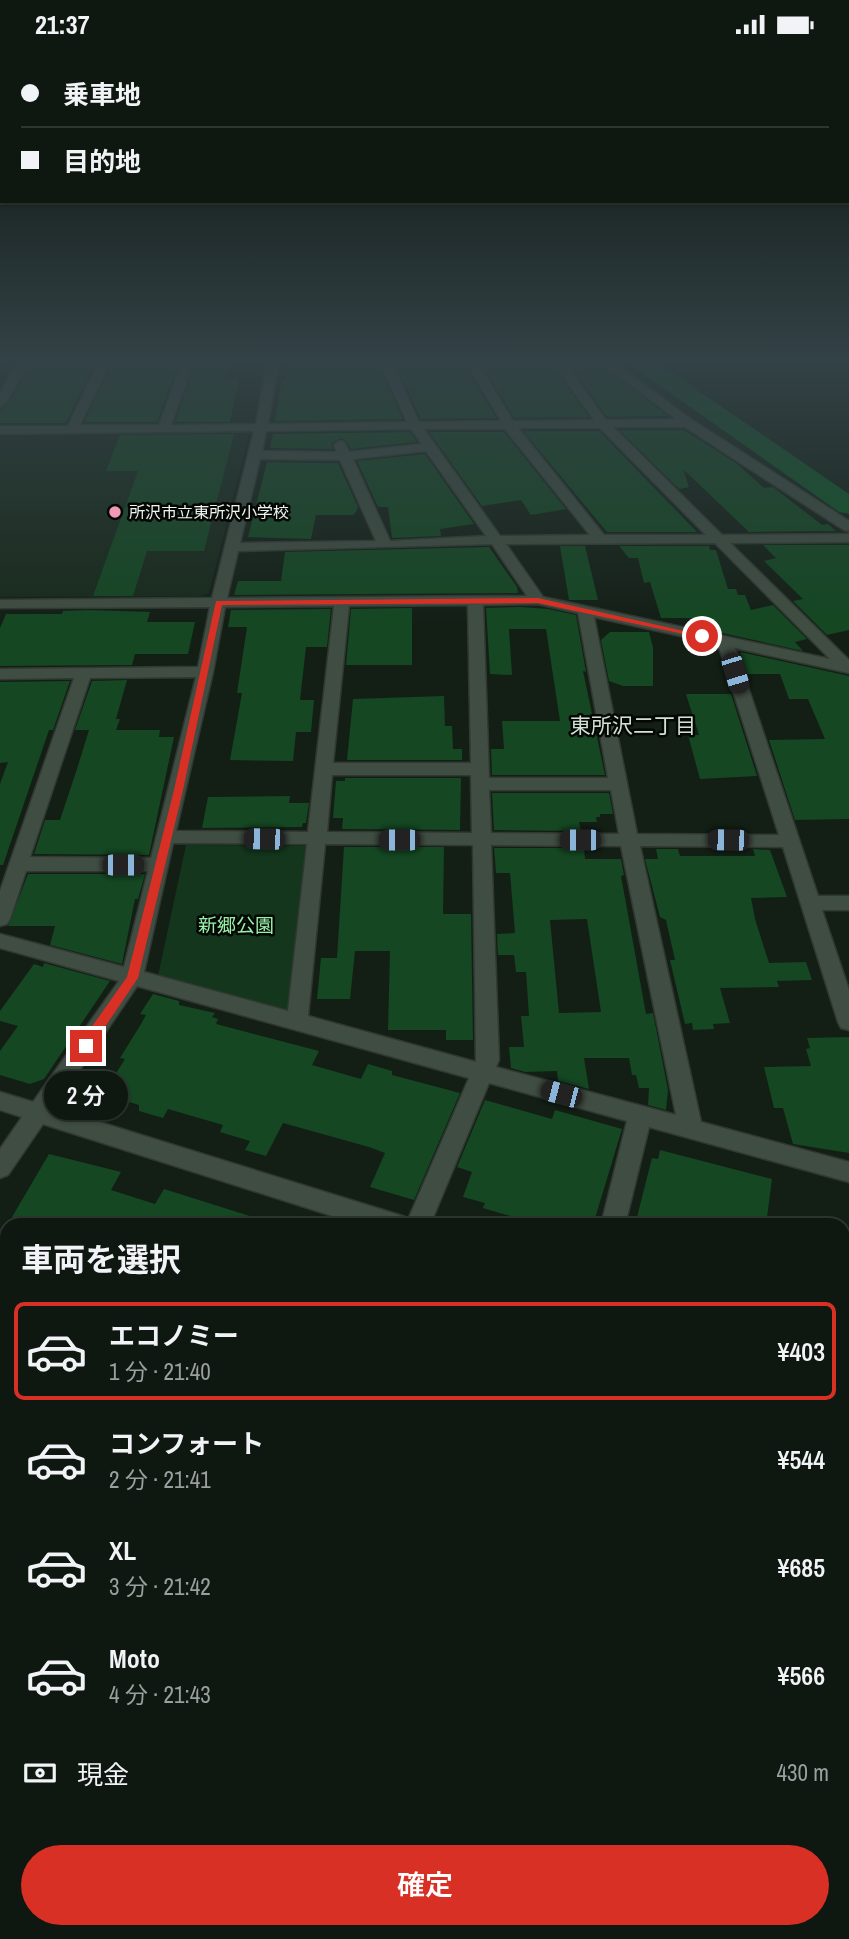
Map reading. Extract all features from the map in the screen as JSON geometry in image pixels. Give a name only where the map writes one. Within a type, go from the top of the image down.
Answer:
[{"type":"street","points":[[0,1168],[132,978],[168,837],[218,603],[256,449]]},
{"type":"street","points":[[342,449],[385,545]]},
{"type":"street","points":[[254,455],[345,456],[409,449]]},
{"type":"street","points":[[432,449],[538,600]]},
{"type":"street","points":[[528,449],[601,540]]},
{"type":"street","points":[[628,449],[848,668]]},
{"type":"street","points":[[730,449],[849,527]]},
{"type":"street","points":[[232,547],[496,540],[849,537]]},
{"type":"street","points":[[0,604],[538,600],[848,668]]},
{"type":"street","points":[[298,1022],[342,601]]},
{"type":"street","points":[[421,1218],[488,1060],[475,601]]},
{"type":"street","points":[[585,610],[629,839],[691,1130]]},
{"type":"street","points":[[725,641],[849,1022]]},
{"type":"street","points":[[0,674],[205,672]]},
{"type":"street","points":[[0,919],[84,673]]},
{"type":"street","points":[[326,769],[620,784]]},
{"type":"street","points":[[168,837],[788,841]]},
{"type":"street","points":[[19,864],[161,865]]},
{"type":"street","points":[[811,903],[849,902]]},
{"type":"street","points":[[0,941],[849,1172]]},
{"type":"street","points":[[0,1101],[374,1218]]},
{"type":"street","points":[[615,1218],[640,1116]]},
{"type":"shaded area","name":"所沢市立東所沢小学校","points":[[0,449],[245,449],[209,593],[202,596],[0,597]]},
{"type":"green space","name":"新郷公園","points":[[186,845],[308,846],[293,1004],[285,1010],[158,976]]},
{"type":"building","points":[[114,449],[230,449],[204,551],[147,551],[133,596],[93,596],[138,471],[106,471]]},
{"type":"building","points":[[441,449],[518,449],[566,509],[531,515],[521,500],[482,506]]},
{"type":"building","points":[[538,449],[617,449],[697,532],[607,532]]},
{"type":"building","points":[[639,449],[714,449],[736,463],[764,488],[773,487],[822,525],[828,524],[836,531],[749,532],[683,469],[689,487],[679,489]]},
{"type":"building","points":[[425,454],[474,524],[440,529],[441,536],[392,538],[388,507],[378,507],[357,461]]},
{"type":"building","points":[[267,462],[338,463],[358,507],[356,512],[353,515],[316,515],[311,539],[248,537]]},
{"type":"building","points":[[763,545],[849,545],[849,630],[827,635],[793,601],[803,599],[764,561],[776,558]]},
{"type":"building","points":[[560,546],[585,546],[598,600],[569,600]]},
{"type":"building","points":[[619,546],[709,546],[710,550],[716,550],[728,589],[736,589],[738,595],[745,595],[751,610],[773,605],[807,639],[795,642],[803,651],[713,631],[707,629],[703,618],[661,618],[650,582],[644,583],[638,558],[629,558]]},
{"type":"building","points":[[489,547],[517,587],[518,593],[234,595],[238,581],[281,581],[285,552]]},
{"type":"building","points":[[520,607],[576,615],[586,672],[583,671],[605,775],[492,775],[491,749],[504,749],[502,721],[560,721],[546,629],[509,629],[512,675],[490,674],[486,608]]},
{"type":"building","points":[[412,608],[412,665],[346,665],[351,609]]},
{"type":"building","points":[[331,609],[327,647],[306,647],[300,700],[314,700],[311,732],[296,732],[293,761],[230,760],[242,693],[237,693],[247,627],[228,627],[231,610]]},
{"type":"building","points":[[63,611],[150,612],[147,622],[195,622],[188,654],[135,654],[132,665],[0,666],[0,628],[6,614],[62,614]]},
{"type":"building","points":[[610,632],[649,632],[653,647],[653,686],[623,686],[609,681],[601,640]]},
{"type":"building","points":[[740,652],[849,676],[849,819],[795,820],[769,740],[825,739],[808,699],[789,699],[780,674],[747,674]]},
{"type":"building","points":[[127,680],[116,719],[120,719],[116,730],[160,730],[159,737],[174,737],[149,855],[34,854],[45,820],[60,820],[89,730],[75,730],[92,681]]},
{"type":"building","points":[[70,681],[53,730],[49,730],[3,865],[0,865],[0,784],[8,762],[0,763],[0,682]]},
{"type":"building","points":[[686,694],[731,694],[757,776],[700,779],[688,735],[699,735]]},
{"type":"building","points":[[444,696],[445,726],[452,726],[453,749],[462,749],[462,760],[347,760],[353,699]]},
{"type":"building","points":[[345,778],[461,778],[460,830],[342,829],[343,818],[333,818],[336,781],[345,781]]},
{"type":"building","points":[[492,793],[609,793],[613,814],[600,814],[600,817],[596,817],[597,822],[579,822],[581,831],[494,830]]},
{"type":"building","points":[[290,796],[289,803],[309,803],[306,823],[303,823],[302,827],[202,828],[208,797]]},
{"type":"building","points":[[344,847],[444,847],[443,914],[471,914],[473,1040],[446,1040],[446,1030],[388,1030],[390,951],[355,951],[350,999],[317,999],[321,958],[337,958]]},
{"type":"building","points":[[494,848],[584,848],[585,859],[621,859],[624,875],[621,876],[646,1014],[653,1013],[668,1090],[666,1110],[648,1105],[649,1088],[639,1088],[636,1075],[632,1075],[629,1058],[584,1058],[589,1089],[558,1081],[557,1071],[525,1072],[511,1068],[509,1047],[524,1047],[521,1016],[529,1016],[526,972],[516,972],[514,955],[498,955],[497,934],[515,933],[510,873],[496,873]],"holes":[[[587,919],[601,1012],[559,1013],[550,920]]]},
{"type":"building","points":[[656,849],[678,849],[680,856],[755,856],[753,849],[770,850],[787,897],[751,898],[769,963],[806,962],[812,980],[777,981],[779,987],[720,988],[730,1023],[713,1024],[714,1029],[693,1030],[692,1023],[685,1024],[670,960],[675,960],[666,920],[660,917],[645,859],[658,859]]},
{"type":"building","points":[[28,874],[145,874],[138,899],[135,899],[122,964],[50,945],[55,926],[8,926]]},
{"type":"building","points":[[44,963],[110,981],[44,1079],[30,1084],[0,1075],[0,1051],[18,1026],[0,1021],[0,1011],[34,964],[43,967]]},
{"type":"building","points":[[153,994],[179,1001],[179,1005],[215,1013],[212,1017],[218,1019],[216,1024],[319,1051],[312,1065],[361,1079],[368,1064],[392,1071],[392,1075],[460,1093],[414,1200],[370,1187],[385,1153],[369,1147],[283,1123],[266,1156],[245,1150],[250,1141],[220,1132],[223,1125],[168,1109],[163,1118],[139,1111],[139,1105],[103,1094],[125,1059],[120,1058],[146,1015],[140,1014]]},
{"type":"building","points":[[849,1037],[849,1153],[793,1144],[783,1108],[774,1108],[764,1067],[811,1066],[806,1049],[810,1048],[807,1038]]},
{"type":"building","points":[[485,1100],[552,1119],[555,1110],[622,1129],[595,1218],[517,1218],[483,1208],[485,1203],[463,1197],[472,1172],[457,1167]]},
{"type":"building","points":[[660,1150],[772,1179],[767,1218],[637,1218],[652,1158],[658,1159]]},
{"type":"building","points":[[49,1154],[121,1172],[111,1190],[155,1204],[164,1189],[256,1218],[15,1218],[12,1217]]},
{"type":"waterway","points":[[767,449],[849,506]]},
{"type":"place","name":"所沢市立東所沢小学校","points":[[115,512]]},
{"type":"district","name":"東所沢二丁目","points":[[633,726]]},
{"type":"route","points":[[86,1046],[132,978],[168,837],[218,603],[538,600],[702,636]]}]
